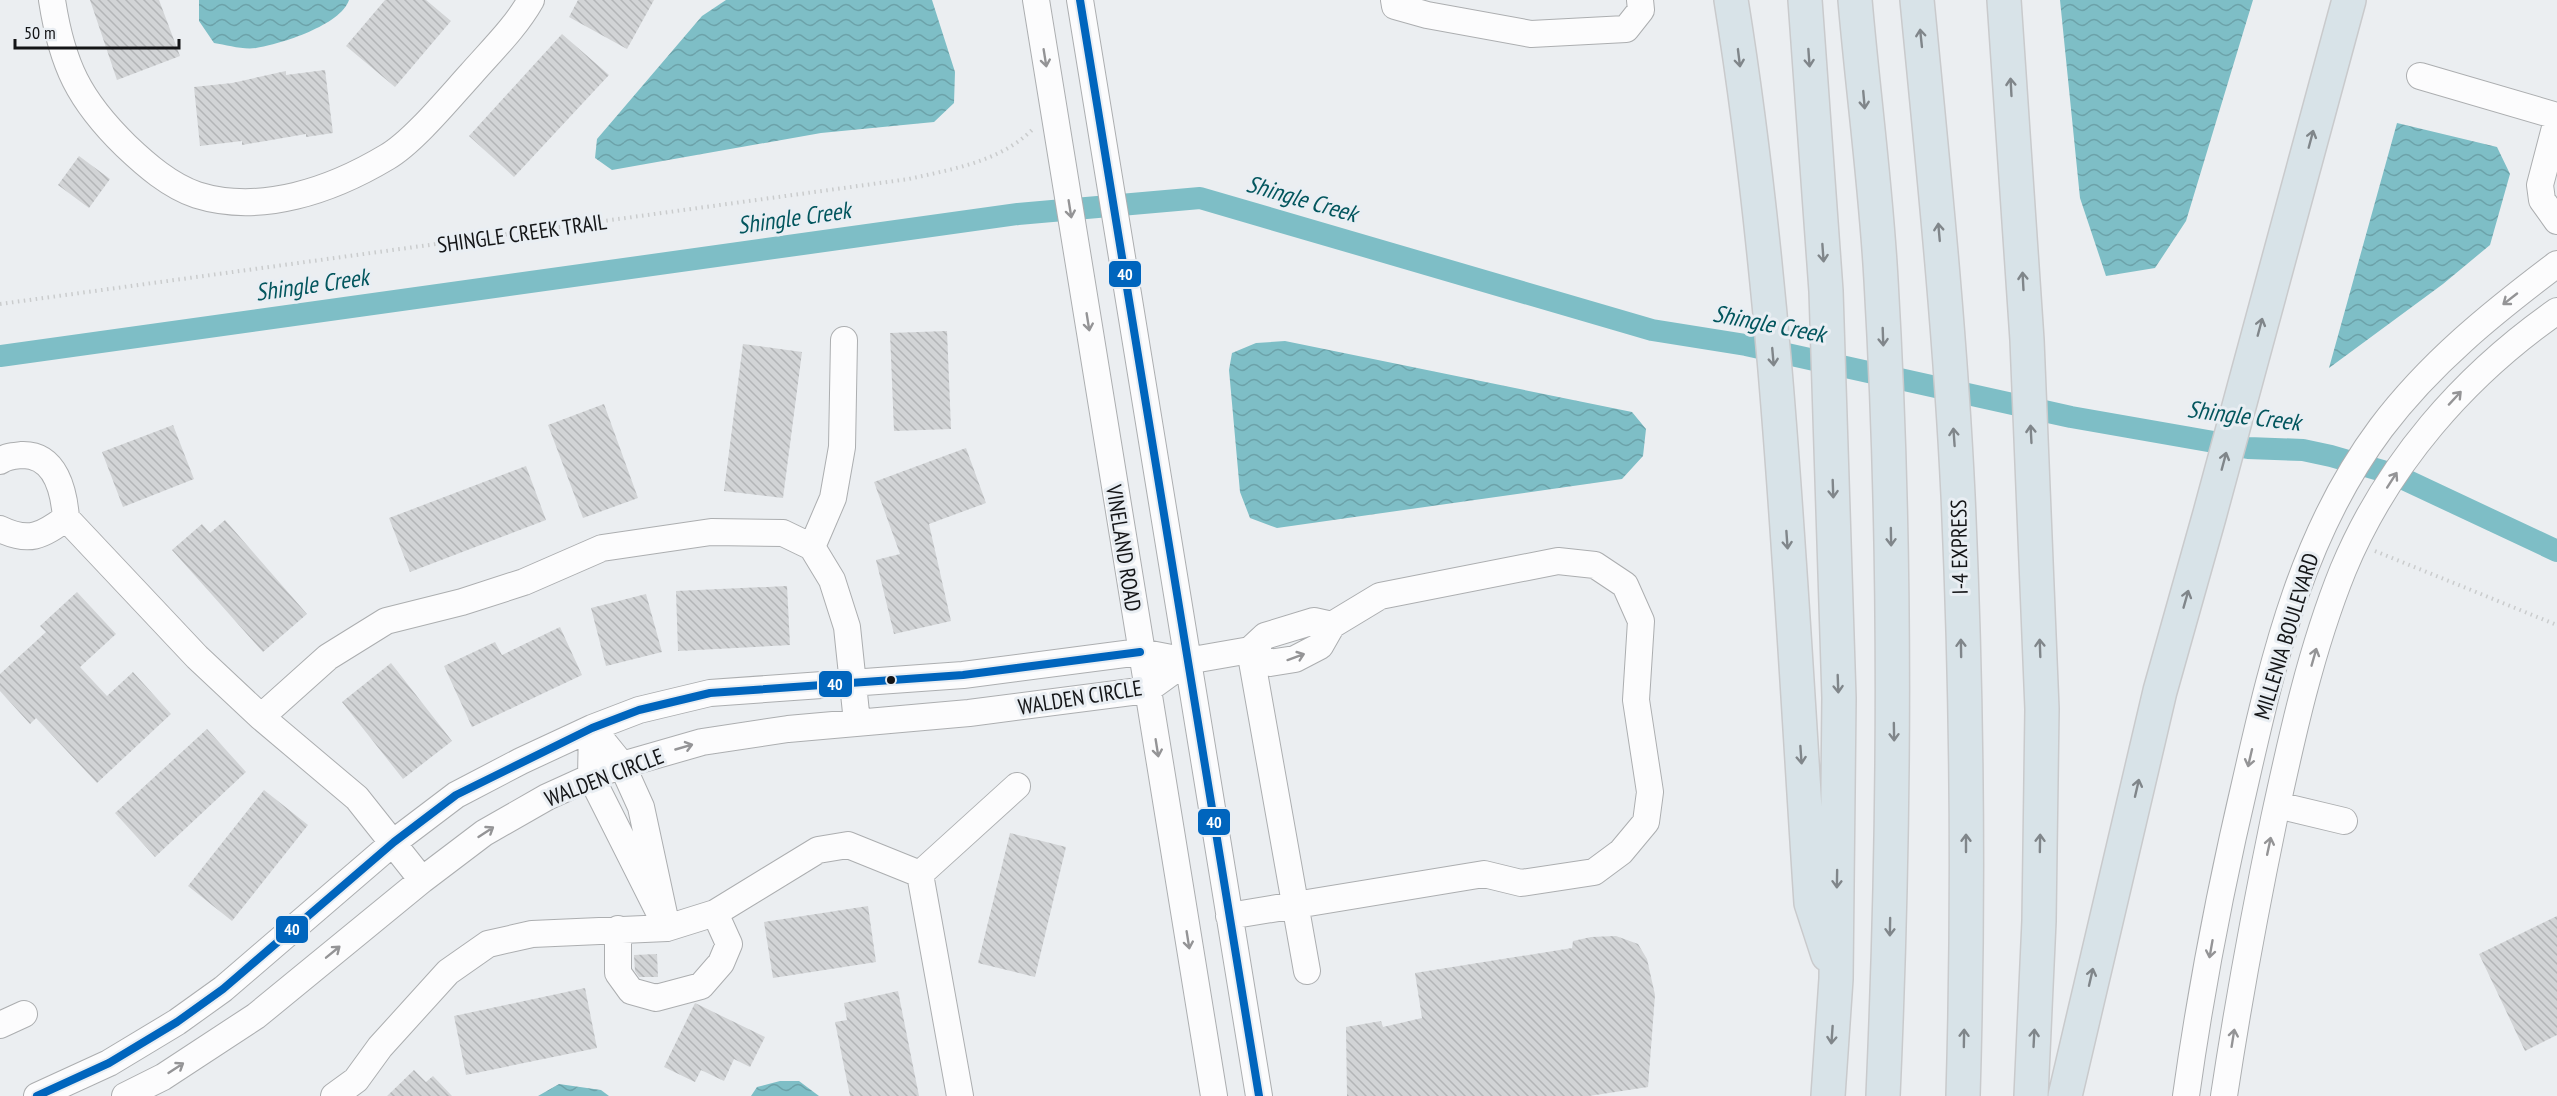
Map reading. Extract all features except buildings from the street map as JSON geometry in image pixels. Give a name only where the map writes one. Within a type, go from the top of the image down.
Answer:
[{"type":"highway","points":[[1731,0],[1764,257],[1780,439],[1811,903],[1836,979]]},
{"type":"highway","points":[[1805,0],[1826,291],[1839,698],[1836,979],[1828,1096]]},
{"type":"highway","points":[[1855,0],[1881,278],[1889,479],[1894,759],[1883,1096]]},
{"type":"highway","name":"I-4 EXPRESS","points":[[1917,0],[1945,291],[1958,495],[1966,805],[1963,1096]]},
{"type":"highway","points":[[2004,0],[2027,340],[2042,736],[2039,921],[2031,1096]]},
{"type":"highway","points":[[2065,1096],[2160,691],[2210,517],[2349,0]]},
{"type":"street","points":[[52,0],[58,39],[76,86],[105,126],[148,168],[196,195],[250,204],[298,196],[389,156],[441,108],[520,19],[531,0]]},
{"type":"street","name":"VINELAND ROAD","points":[[1036,0],[1140,652],[1214,1096]]},
{"type":"street","name":"VINELAND ROAD","points":[[1080,0],[1259,1096]]},
{"type":"street","points":[[1394,0],[1395,6],[1427,15],[1530,34],[1626,28],[1641,10],[1640,0]]},
{"type":"street","points":[[2420,76],[2557,118],[2540,185],[2542,200],[2557,222]]},
{"type":"street","name":"MILLENIA BOULEVARD","points":[[2186,1096],[2220,901],[2258,726],[2296,589],[2333,504],[2381,428],[2419,383],[2465,337],[2557,264]]},
{"type":"street","name":"MILLENIA BOULEVARD","points":[[2224,1096],[2243,976],[2277,805],[2330,606],[2344,568],[2369,518],[2417,443],[2448,405],[2487,366],[2557,311]]},
{"type":"street","points":[[812,547],[833,498],[842,447],[844,340]]},
{"type":"street","points":[[0,461],[6,456],[31,455],[52,468],[64,491],[66,518],[197,657],[261,717],[357,798],[422,880]]},
{"type":"street","points":[[0,529],[16,537],[43,535],[66,518]]},
{"type":"street","points":[[261,717],[328,657],[386,621],[462,602],[524,582],[602,548],[711,531],[783,533],[812,547],[832,580],[847,627],[851,683],[857,722]]},
{"type":"street","points":[[1187,661],[1250,650],[1270,663],[1295,659],[1320,646],[1332,625],[1380,596],[1558,561],[1595,565],[1625,585],[1641,621],[1636,700],[1650,792],[1646,822],[1621,852],[1594,872],[1521,883],[1484,874],[1229,916]]},
{"type":"street","points":[[1250,650],[1307,971]]},
{"type":"street","name":"WALDEN CIRCLE","points":[[37,1096],[109,1063],[177,1022],[223,989],[394,842],[456,795],[592,728],[639,710],[710,693],[963,675],[1140,652],[1187,661]]},
{"type":"street","name":"WALDEN CIRCLE","points":[[125,1096],[163,1077],[256,1016],[422,880],[484,833],[547,797],[591,777],[621,765],[702,742],[857,722],[969,713],[1147,690],[1187,661]]},
{"type":"street","points":[[592,728],[621,765],[641,807],[667,928]]},
{"type":"street","points":[[592,728],[591,777],[667,928]]},
{"type":"street","points":[[920,874],[1017,786]]},
{"type":"street","points":[[2277,805],[2344,821]]},
{"type":"street","points":[[334,1096],[356,1080],[380,1047],[448,972],[488,944],[532,934],[667,928],[715,913],[818,850],[848,845],[920,874]]},
{"type":"street","points":[[920,874],[960,1096]]},
{"type":"street","points":[[618,929],[618,973],[631,991],[656,998],[700,986],[721,963],[729,944],[715,913]]},
{"type":"street","points":[[0,1025],[24,1014]]},
{"type":"path","name":"SHINGLE CREEK TRAIL","points":[[0,304],[909,179],[977,163],[1020,143],[1034,129]]},
{"type":"path","points":[[2374,551],[2557,625]]},
{"type":"water","points":[[199,0],[349,0],[344,9],[335,17],[309,32],[267,46],[240,48],[214,43],[199,21]]},
{"type":"water","points":[[726,0],[932,0],[955,72],[954,103],[934,122],[821,133],[612,170],[595,158],[597,139],[702,16]]},
{"type":"water","points":[[2060,0],[2253,0],[2186,221],[2155,268],[2106,276],[2080,198]]},
{"type":"water","points":[[2397,123],[2497,147],[2510,174],[2490,245],[2443,284],[2329,368]]},
{"type":"water","points":[[1285,341],[1632,412],[1646,429],[1643,456],[1622,479],[1277,528],[1250,518],[1240,492],[1229,370],[1232,353],[1256,343]]},
{"type":"water","points":[[780,1081],[799,1081],[819,1096],[751,1096],[757,1087]]},
{"type":"water","points":[[559,1084],[601,1090],[609,1096],[538,1096]]},
{"type":"waterway","name":"Shingle Creek","points":[[0,356],[1018,214],[1200,198],[1652,330],[1746,345],[2071,417],[2248,448],[2303,450],[2331,456],[2393,474],[2557,551]]},
{"type":"transit line","name":"40","points":[[1080,0],[1259,1096]]},
{"type":"transit line","name":"40","points":[[37,1096],[109,1063],[177,1022],[223,989],[394,842],[456,795],[592,728],[639,710],[710,693],[963,675],[1140,652]]}]
